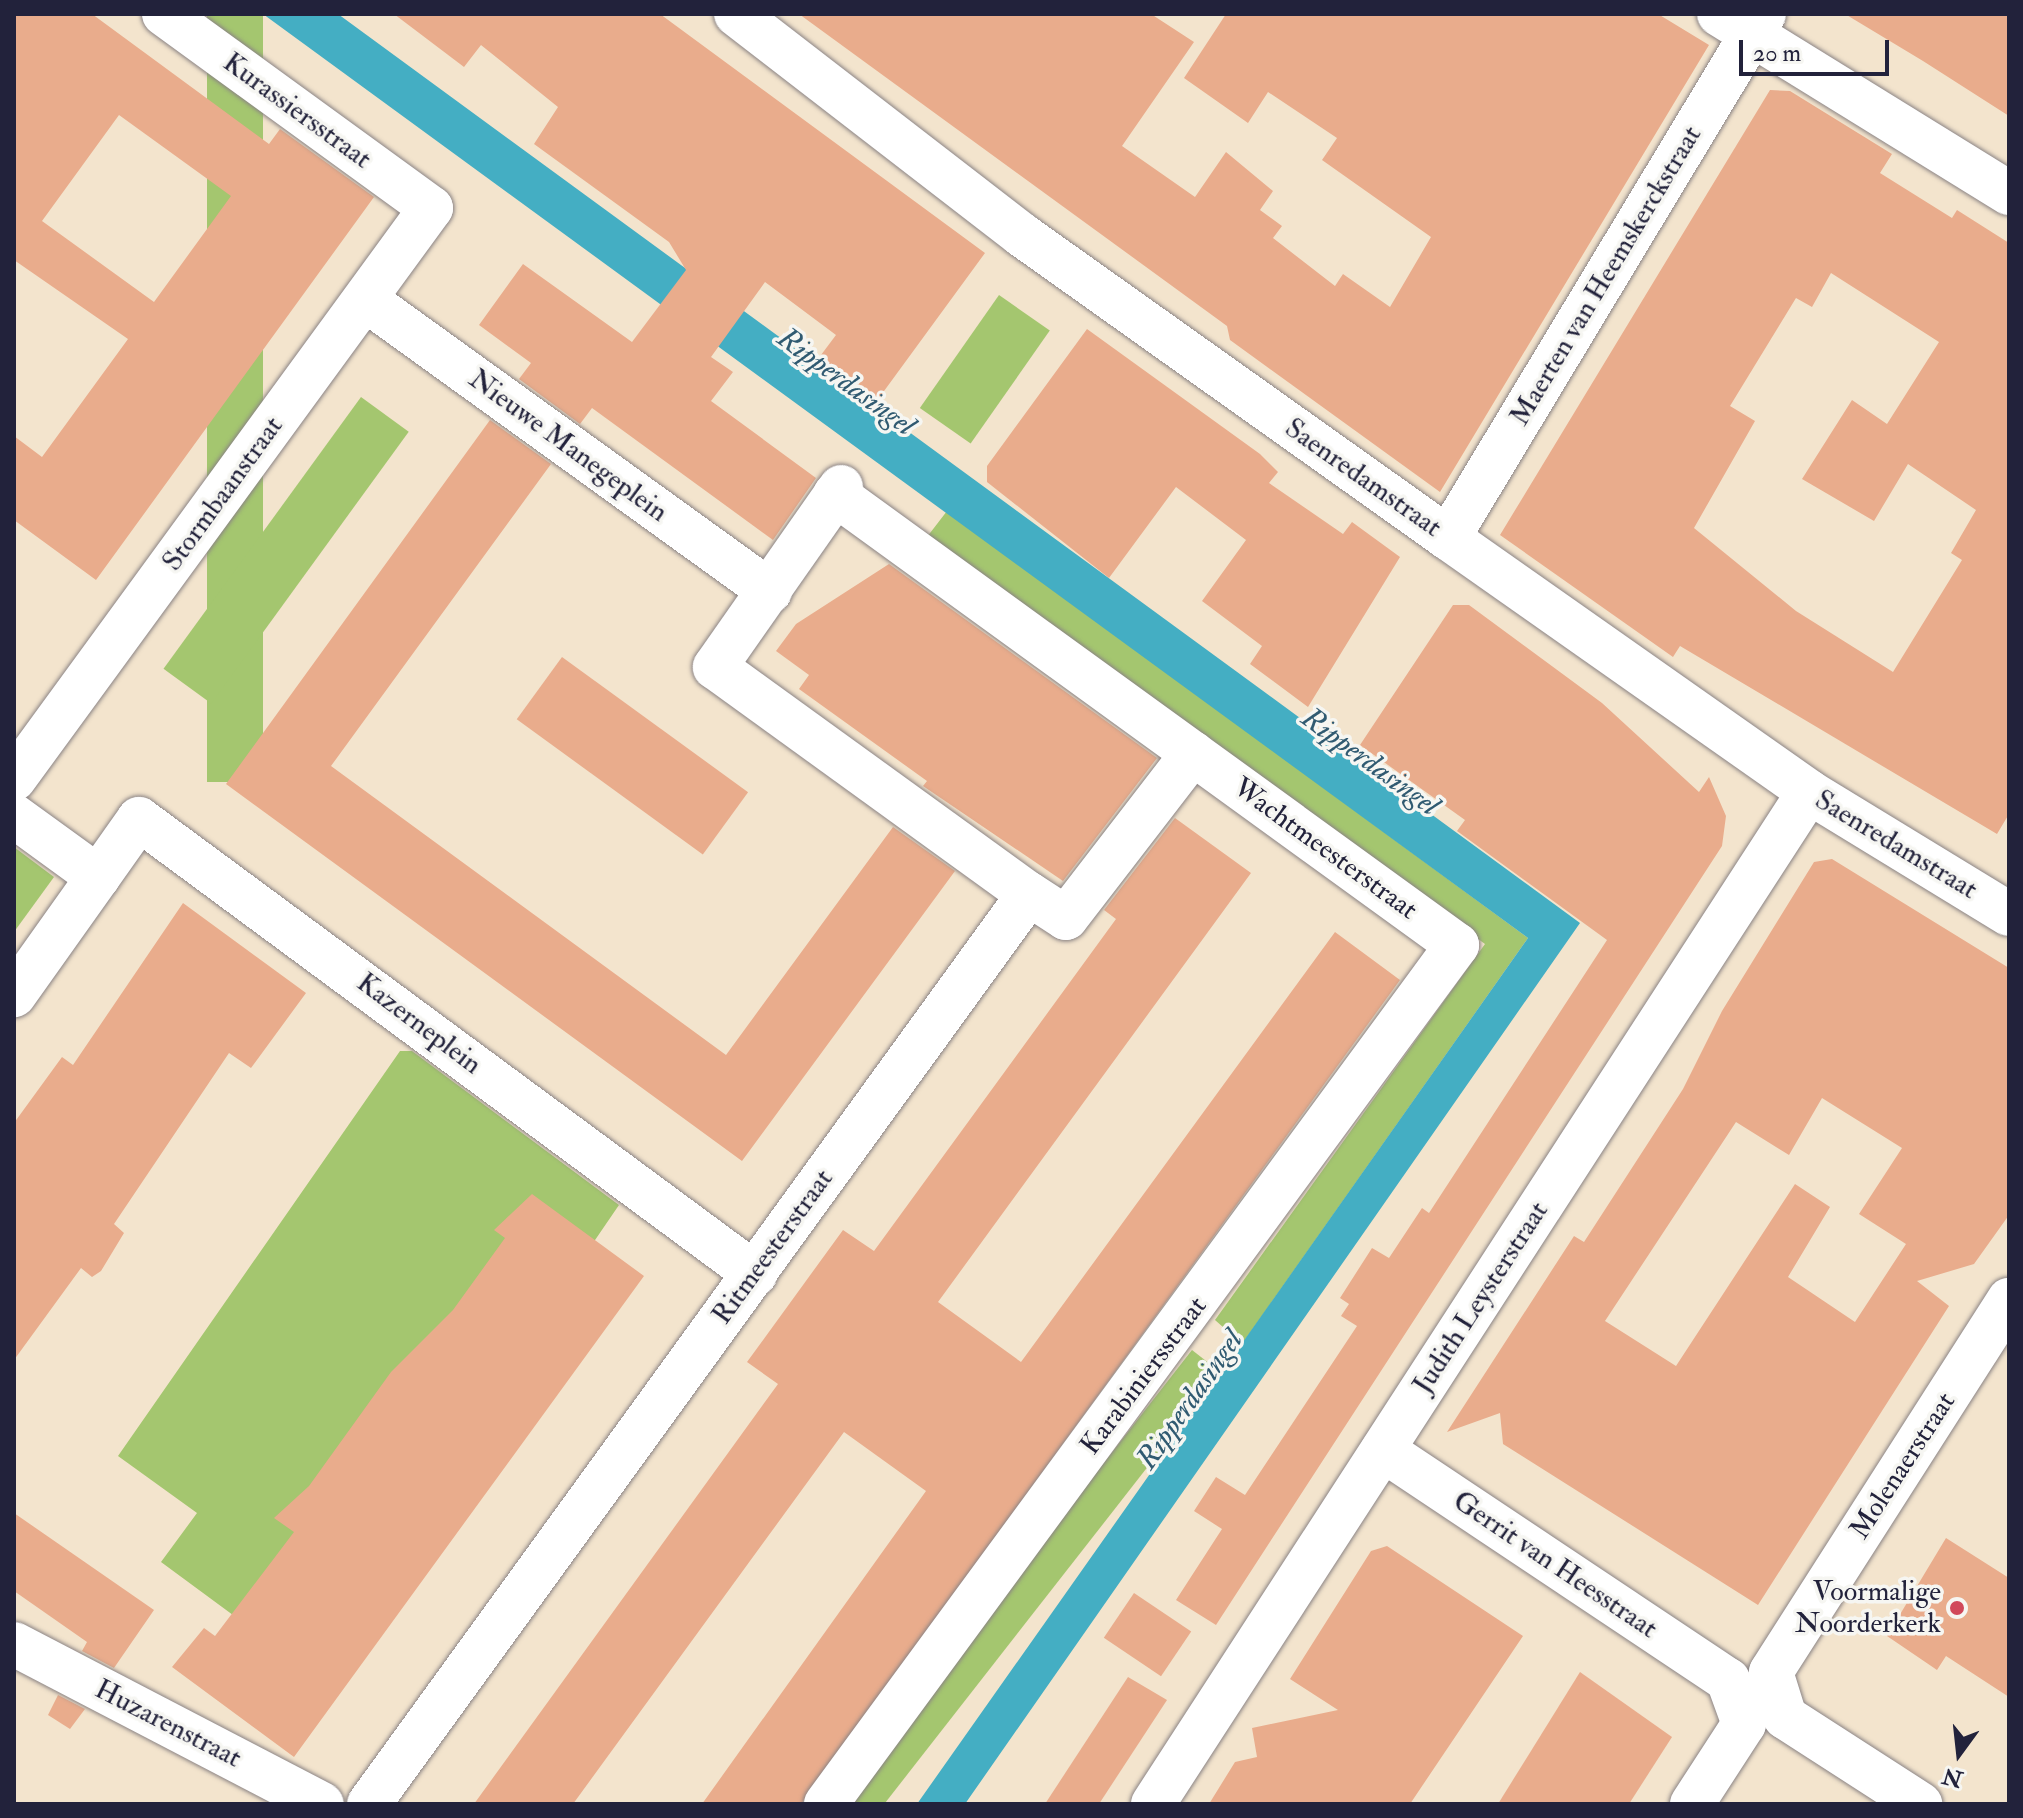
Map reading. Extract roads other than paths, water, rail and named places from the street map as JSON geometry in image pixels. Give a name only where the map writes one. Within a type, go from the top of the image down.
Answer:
[{"type":"street","name":"Kurassiersstraat","points":[[164,14],[431,208]]},
{"type":"street","name":"Saenredamstraat","points":[[736,14],[1022,235],[1448,538],[1809,792],[2009,914]]},
{"type":"street","name":"Maerten van Heemskerckstraat","points":[[1448,538],[1745,21]]},
{"type":"street","points":[[1745,21],[2009,193]]},
{"type":"street","name":"Stormbaanstraat","points":[[14,779],[431,208]]},
{"type":"street","name":"Nieuwe Manegeplein","points":[[366,300],[770,591]]},
{"type":"street","points":[[838,490],[1193,753],[1066,918],[715,667],[770,591],[838,490]]},
{"type":"street","name":"Wachtmeesterstraat","points":[[1193,753],[1457,945]]},
{"type":"street","name":"Judith Leysterstraat","points":[[1153,1804],[1809,792]]},
{"type":"street","points":[[14,816],[98,877],[14,995]]},
{"type":"street","name":"Kazerneplein","points":[[98,877],[139,819],[755,1274]]},
{"type":"street","name":"Ritmeesterstraat","points":[[369,1804],[1029,894]]},
{"type":"street","name":"Karabiniersstraat","points":[[826,1804],[1457,945]]},
{"type":"street","name":"Molenaerstraat","points":[[1771,1672],[2009,1300]]},
{"type":"street","name":"Gerrit van Heesstraat","points":[[1383,1450],[1728,1680]]},
{"type":"street","name":"Huzarenstraat","points":[[14,1644],[322,1804]]},
{"type":"street","points":[[1692,1804],[1765,1721],[1771,1672],[1728,1680]]},
{"type":"street","points":[[1728,1680],[1765,1721],[1920,1804]]},
{"type":"water","points":[[263,14],[338,14],[1580,923],[965,1804],[917,1804],[1528,938]]},
{"type":"place","name":"Voormalige Noorderkerk","points":[[1957,1608]]},
{"type":"water label","name":"Ripperdasingel","points":[[846,382]]},
{"type":"water label","name":"Ripperdasingel","points":[[1370,762]]},
{"type":"water label","name":"Ripperdasingel","points":[[1190,1400]]}]
